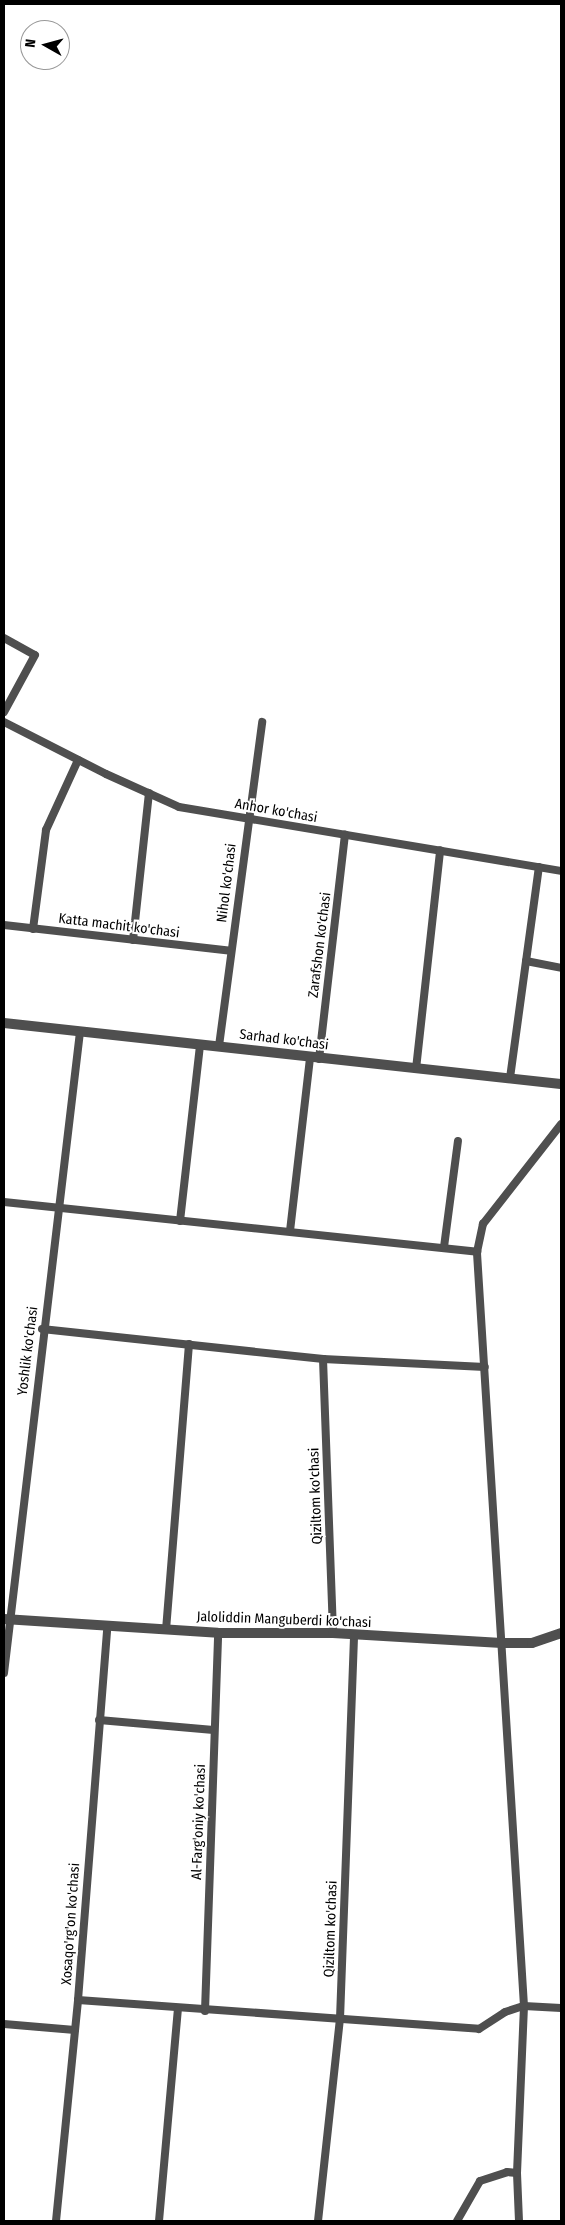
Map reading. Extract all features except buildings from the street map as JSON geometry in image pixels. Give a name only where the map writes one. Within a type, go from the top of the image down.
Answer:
[{"type":"street","points":[[4,638],[35,655],[4,712]]},
{"type":"street","name":"Anhor ko'chasi","points":[[4,722],[78,760],[179,807],[561,872]]},
{"type":"street","name":"Nihol ko'chasi","points":[[219,1046],[247,818],[262,722]]},
{"type":"street","points":[[33,929],[46,830],[78,760]]},
{"type":"street","points":[[133,940],[149,793]]},
{"type":"street","name":"Zarafshon ko'chasi","points":[[290,1230],[345,835]]},
{"type":"street","points":[[416,1069],[440,850]]},
{"type":"street","points":[[510,1078],[539,867]]},
{"type":"street","name":"Katta machit ko'chasi","points":[[4,925],[231,951]]},
{"type":"street","points":[[526,961],[561,968]]},
{"type":"street","name":"Sarhad ko'chasi","points":[[4,1023],[561,1084]]},
{"type":"street","name":"Yoshlik ko'chasi","points":[[4,1673],[6,1620],[80,1032]]},
{"type":"street","points":[[180,1221],[200,1044]]},
{"type":"street","points":[[519,2221],[517,2173],[524,2006],[478,1252],[483,1224],[561,1124]]},
{"type":"street","points":[[444,1247],[458,1141]]},
{"type":"street","points":[[4,1202],[180,1221],[290,1230],[478,1252]]},
{"type":"street","points":[[42,1329],[323,1359],[485,1366]]},
{"type":"street","points":[[166,1630],[189,1344]]},
{"type":"street","name":"Qiziltom ko'chasi","points":[[323,1359],[334,1633]]},
{"type":"street","name":"Jaloliddin Manguberdi ko'chasi","points":[[6,1620],[107,1628],[218,1633],[334,1633],[354,1636],[502,1643],[532,1643],[561,1633]]},
{"type":"street","name":"Xosaqo'rg'on ko'chasi","points":[[56,2221],[78,2000],[107,1628]]},
{"type":"street","name":"Al-Farg'oniy ko'chasi","points":[[205,2011],[218,1633]]},
{"type":"street","name":"Qiziltom ko'chasi","points":[[318,2221],[340,2019],[354,1636]]},
{"type":"street","points":[[99,1720],[214,1730]]},
{"type":"street","points":[[78,2000],[205,2011],[479,2029],[505,2012],[524,2006],[561,2008]]},
{"type":"street","points":[[159,2221],[178,2009]]},
{"type":"street","points":[[4,2024],[75,2030]]},
{"type":"street","points":[[457,2221],[480,2181],[507,2172],[517,2173]]}]
